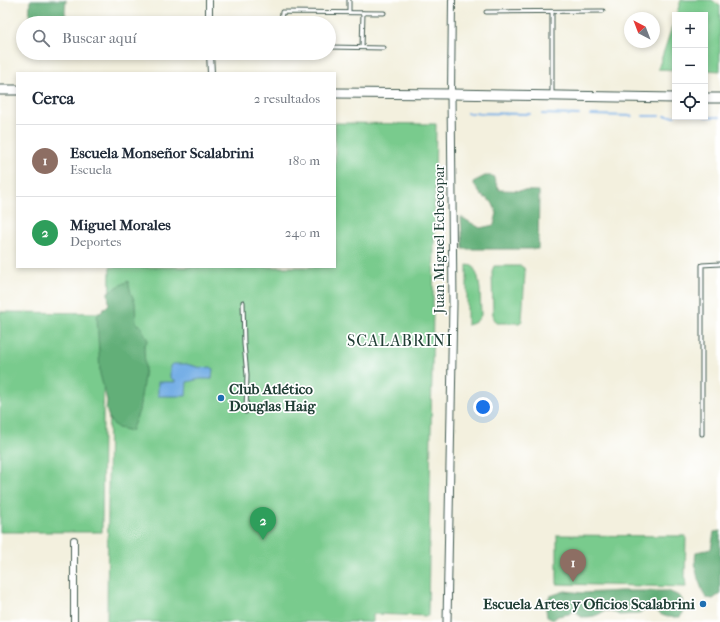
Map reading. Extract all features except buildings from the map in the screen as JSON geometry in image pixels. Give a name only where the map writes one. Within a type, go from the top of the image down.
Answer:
[{"type":"main road","points":[[0,90],[16,90]]},
{"type":"main road","points":[[336,93],[672,98]]},
{"type":"main road","points":[[708,98],[720,98]]},
{"type":"street","points":[[209,0],[209,16]]},
{"type":"street","name":"Juan Miguel Echecopar","points":[[447,622],[453,304],[451,94],[452,0]]},
{"type":"street","points":[[210,60],[211,72]]},
{"type":"street","points":[[74,540],[74,622]]},
{"type":"lane","points":[[348,12],[349,0]]},
{"type":"lane","points":[[486,12],[603,11]]},
{"type":"lane","points":[[282,16],[282,12],[384,13]]},
{"type":"lane","points":[[552,12],[552,96]]},
{"type":"lane","points":[[362,47],[363,13]]},
{"type":"lane","points":[[336,47],[384,48]]},
{"type":"lane","points":[[702,434],[702,265],[720,264]]},
{"type":"lane","points":[[242,302],[247,375],[246,412]]},
{"type":"green space","points":[[66,0],[66,16],[29,16],[30,1]]},
{"type":"green space","points":[[681,0],[712,0],[720,6],[720,71],[708,70],[708,12],[677,12]]},
{"type":"green space","points":[[672,27],[672,70],[658,69]]},
{"type":"green space","name":"Club Atlético Douglas Haig","points":[[336,123],[436,124],[428,616],[373,614],[373,622],[107,622],[110,268],[336,268]]},
{"type":"green space","points":[[485,176],[493,176],[499,190],[539,191],[538,249],[463,249],[461,217],[480,228],[494,225],[497,213],[492,202],[481,195],[473,182]]},
{"type":"green space","points":[[467,265],[473,266],[478,277],[481,315],[476,322],[467,325]]},
{"type":"green space","points":[[494,266],[521,266],[524,268],[522,321],[519,323],[497,323],[493,318],[492,271]]},
{"type":"green space","points":[[128,281],[135,302],[136,323],[140,325],[148,340],[144,346],[145,369],[139,411],[131,431],[118,428],[110,421],[106,409],[107,401],[100,374],[97,316],[109,304],[108,292]]},
{"type":"green space","points":[[0,312],[104,313],[102,532],[0,532]]},
{"type":"green space","points":[[720,531],[720,594],[713,599],[706,598],[696,570],[696,552],[711,549],[714,532]]},
{"type":"green space","points":[[557,535],[686,536],[686,587],[557,584]]},
{"type":"green space","points":[[565,591],[583,593],[668,591],[682,599],[683,613],[680,617],[666,617],[660,614],[652,606],[646,608],[639,614],[619,615],[612,611],[604,611],[593,616],[581,617],[577,612],[573,611],[569,614],[558,616],[553,620],[547,617],[545,602],[550,596]]},
{"type":"water","points":[[172,364],[186,364],[202,368],[211,367],[213,369],[212,378],[187,382],[186,396],[158,396],[158,382],[175,382],[175,380],[171,379],[170,377],[170,366]]},
{"type":"waterway","points":[[467,113],[530,114]]},
{"type":"waterway","points":[[542,114],[579,115]]},
{"type":"waterway","points":[[591,115],[632,116]]},
{"type":"waterway","points":[[643,116],[659,116]]},
{"type":"waterway","points":[[665,116],[672,116]]},
{"type":"waterway","points":[[708,117],[720,117]]},
{"type":"place","name":"Club Atlético Douglas Haig","points":[[221,398]]},
{"type":"place","name":"Miguel Morales","points":[[263,540]]},
{"type":"place","name":"Escuela Monseñor Scalabrini","points":[[573,582]]},
{"type":"place","name":"Escuela Artes y Oficios Scalabrini","points":[[703,604]]},
{"type":"district","name":"SCALABRINI","points":[[400,340]]}]
